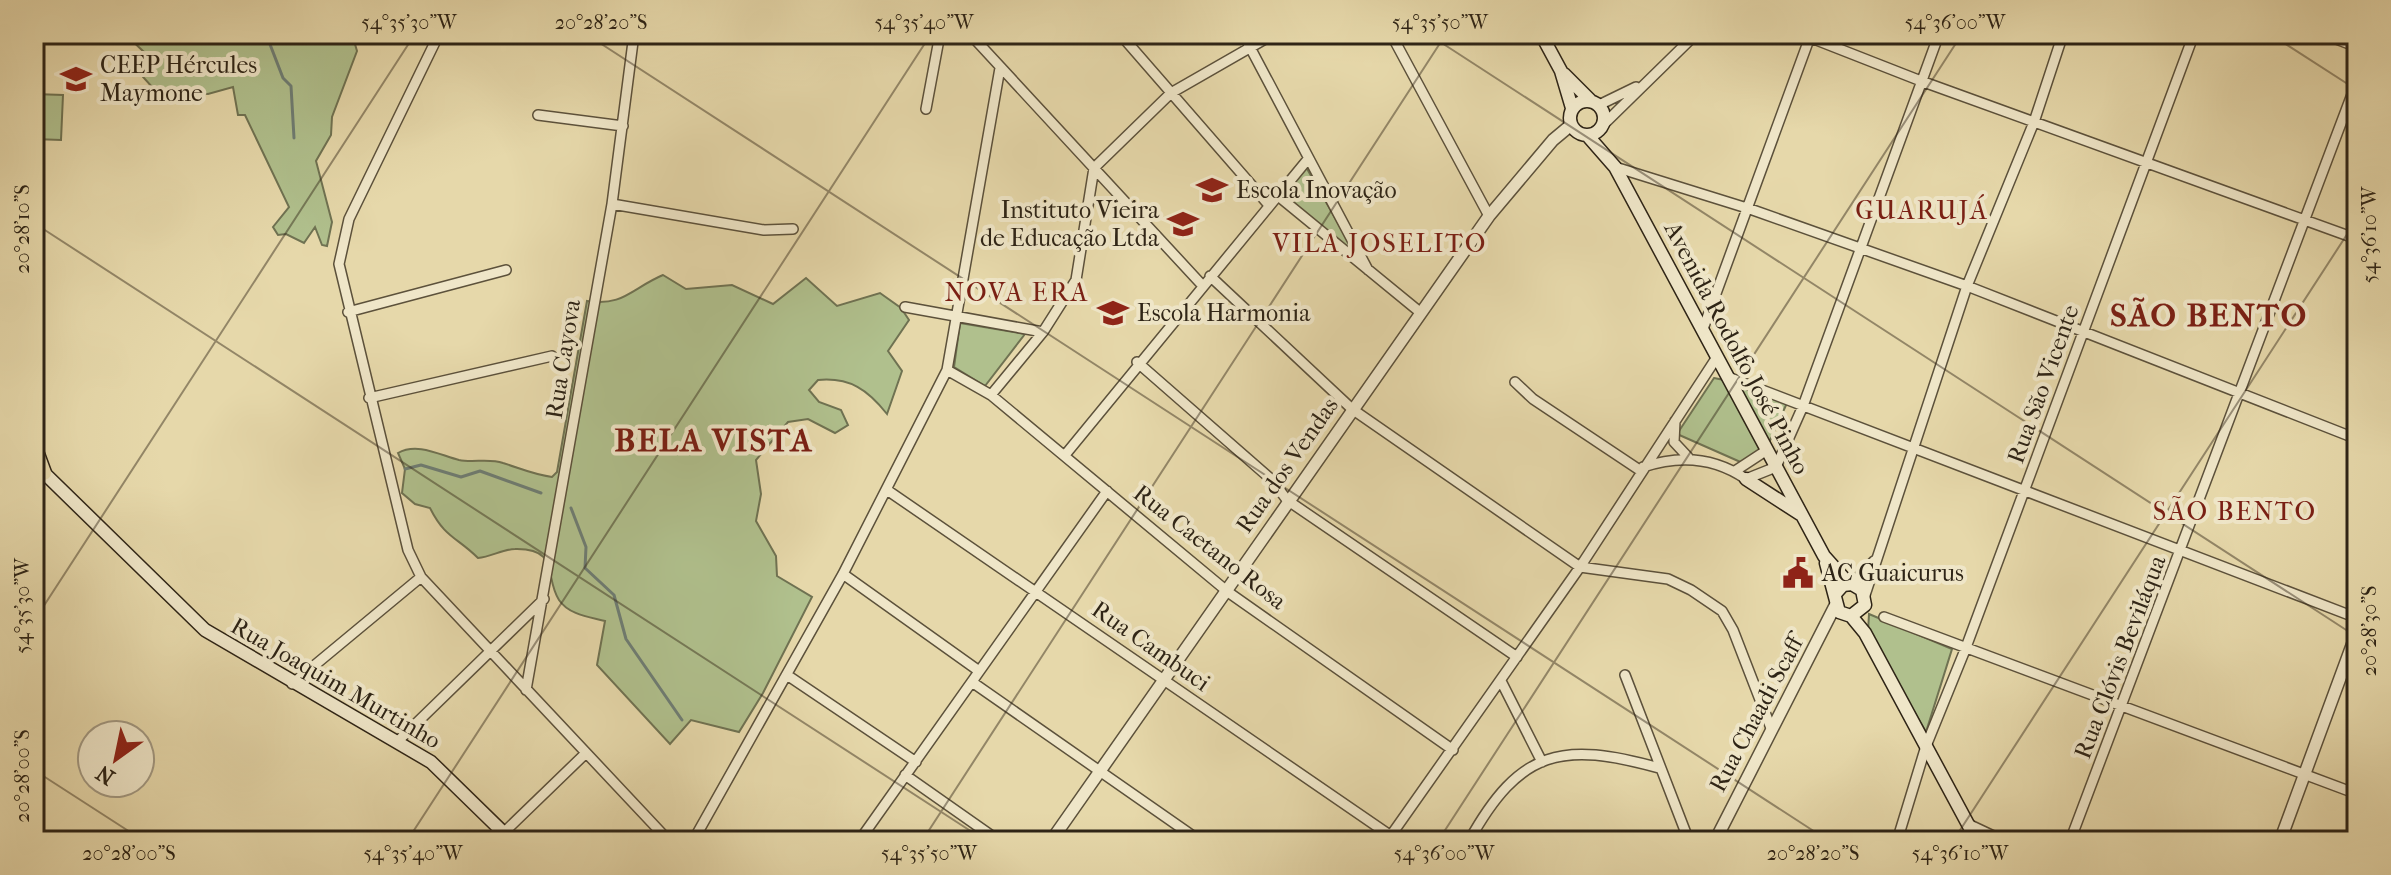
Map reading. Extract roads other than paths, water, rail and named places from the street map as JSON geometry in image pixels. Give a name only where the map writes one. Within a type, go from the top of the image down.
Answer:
[{"type":"main road","points":[[1541,34],[1561,71],[1572,108],[1571,125],[1587,135],[1613,164]]},
{"type":"main road","points":[[1561,71],[1604,116],[1602,127],[1613,164]]},
{"type":"main road","points":[[1572,108],[1594,103]]},
{"type":"main road","points":[[1587,135],[1602,127]]},
{"type":"main road","name":"Avenida Rodolfo José Pinho","points":[[1613,164],[1824,556],[1835,600]]},
{"type":"main road","points":[[34,446],[40,471]]},
{"type":"main road","name":"Rua Joaquim Murtinho","points":[[40,471],[205,630],[292,684],[398,741],[453,780],[504,838]]},
{"type":"main road","points":[[1746,479],[1802,515]]},
{"type":"main road","name":"Avenida Rodolfo José Pinho","points":[[1824,556],[1865,600]]},
{"type":"main road","points":[[1851,584],[1835,600],[1865,633],[1977,841]]},
{"type":"main road","points":[[1851,616],[1865,600]]},
{"type":"main road","points":[[1865,600],[1865,633]]},
{"type":"street","points":[[439,34],[342,235],[339,264],[348,312],[408,550],[421,577],[669,841]]},
{"type":"street","name":"Rua Cayova","points":[[526,690],[612,204],[634,34]]},
{"type":"street","points":[[926,109],[940,34]]},
{"type":"street","points":[[970,34],[1202,285]]},
{"type":"street","points":[[1120,34],[1268,204]]},
{"type":"street","points":[[1243,34],[1368,270]]},
{"type":"street","points":[[991,395],[1043,332],[1076,280],[1094,168],[1171,93],[1274,34]]},
{"type":"street","points":[[1391,34],[1489,216]]},
{"type":"street","points":[[1602,127],[1645,81],[1696,34]]},
{"type":"street","points":[[1675,418],[1674,442],[1688,457],[1735,471],[1746,479],[1776,467],[1803,406],[1939,34]]},
{"type":"street","points":[[1865,600],[1876,558],[1967,286],[2034,122],[2063,34]]},
{"type":"street","name":"Rua São Vicente","points":[[1897,841],[1926,746],[1965,650],[2194,34]]},
{"type":"street","points":[[2323,34],[2357,47]]},
{"type":"street","points":[[1703,329],[1750,209],[1807,35],[1921,81],[2357,239]]},
{"type":"street","points":[[693,841],[843,574],[947,370],[1000,68]]},
{"type":"street","points":[[1594,103],[1645,81]]},
{"type":"street","name":"Rua Clóvis Beviláqua","points":[[2070,841],[2183,549],[2357,81]]},
{"type":"street","points":[[538,115],[623,126]]},
{"type":"street","name":"Rua dos Vendas","points":[[1051,841],[1163,678],[1228,592],[1287,500],[1489,216],[1553,140],[1571,125]]},
{"type":"street","points":[[1065,455],[1137,362],[1308,159]]},
{"type":"street","points":[[1613,164],[1967,286],[2083,335],[2241,392],[2357,439]]},
{"type":"street","points":[[1277,195],[1421,313]]},
{"type":"street","points":[[612,204],[764,230],[793,229]]},
{"type":"street","points":[[348,312],[506,270]]},
{"type":"street","points":[[1210,276],[1352,409],[1580,567],[1668,579],[1722,611],[1733,630],[1771,728]]},
{"type":"street","points":[[905,307],[1043,332]]},
{"type":"street","points":[[369,398],[552,356]]},
{"type":"street","points":[[1389,838],[1580,567],[1717,357]]},
{"type":"street","points":[[1137,362],[1272,480],[1287,500],[1517,657]]},
{"type":"street","name":"Rua Caetano Rosa","points":[[947,370],[991,395],[1228,592],[1453,750]]},
{"type":"street","points":[[1728,377],[2357,618]]},
{"type":"street","points":[[1515,382],[1533,399],[1642,469],[1688,457]]},
{"type":"street","points":[[1735,471],[1767,450]]},
{"type":"street","name":"Rua Cambuci","points":[[887,490],[1163,678],[1389,838]]},
{"type":"street","points":[[859,841],[1107,491]]},
{"type":"street","points":[[1851,584],[1876,558]]},
{"type":"street","points":[[843,574],[979,671]]},
{"type":"street","points":[[292,684],[421,577]]},
{"type":"street","points":[[398,741],[544,599]]},
{"type":"street","name":"Rua Chaadi Scaff","points":[[1715,841],[1835,600]]},
{"type":"street","points":[[1884,617],[2122,709],[2357,794]]},
{"type":"street","points":[[2280,841],[2357,632]]},
{"type":"street","points":[[787,675],[916,762]]},
{"type":"street","points":[[1625,675],[1689,841]]},
{"type":"street","points":[[1501,681],[1542,762]]},
{"type":"street","points":[[972,682],[1099,774],[1200,841]]},
{"type":"street","points":[[1469,841],[1499,794],[1522,773],[1542,762],[1572,753],[1595,752],[1659,768]]},
{"type":"street","points":[[504,838],[586,753]]},
{"type":"street","points":[[905,775],[999,841]]},
{"type":"street","points":[[1968,824],[2004,841]]},
{"type":"waterway","points":[[266,34],[283,78],[291,86],[294,138]]},
{"type":"waterway","points":[[405,469],[421,465],[461,477],[480,471],[541,493]]},
{"type":"waterway","points":[[571,508],[586,547],[585,568],[614,595],[626,639],[682,720]]},
{"type":"place","name":"CEEP Hércules Maymone","points":[[76,79]]},
{"type":"place","name":"Escola Inovação","points":[[1212,190]]},
{"type":"place","name":"Instituto Vieira de Educação Ltda","points":[[1183,224]]},
{"type":"place","name":"Escola Harmonia","points":[[1113,313]]},
{"type":"place","name":"AC Guaicurus","points":[[1798,573]]},
{"type":"district","name":"GUARUJÁ","points":[[1922,210]]},
{"type":"district","name":"VILA JOSELITO","points":[[1380,243]]},
{"type":"district","name":"NOVA ERA","points":[[1017,292]]},
{"type":"district","name":"SÃO BENTO","points":[[2209,315]]},
{"type":"district","name":"BELA VISTA","points":[[714,440]]},
{"type":"district","name":"SÃO BENTO","points":[[2235,511]]}]
